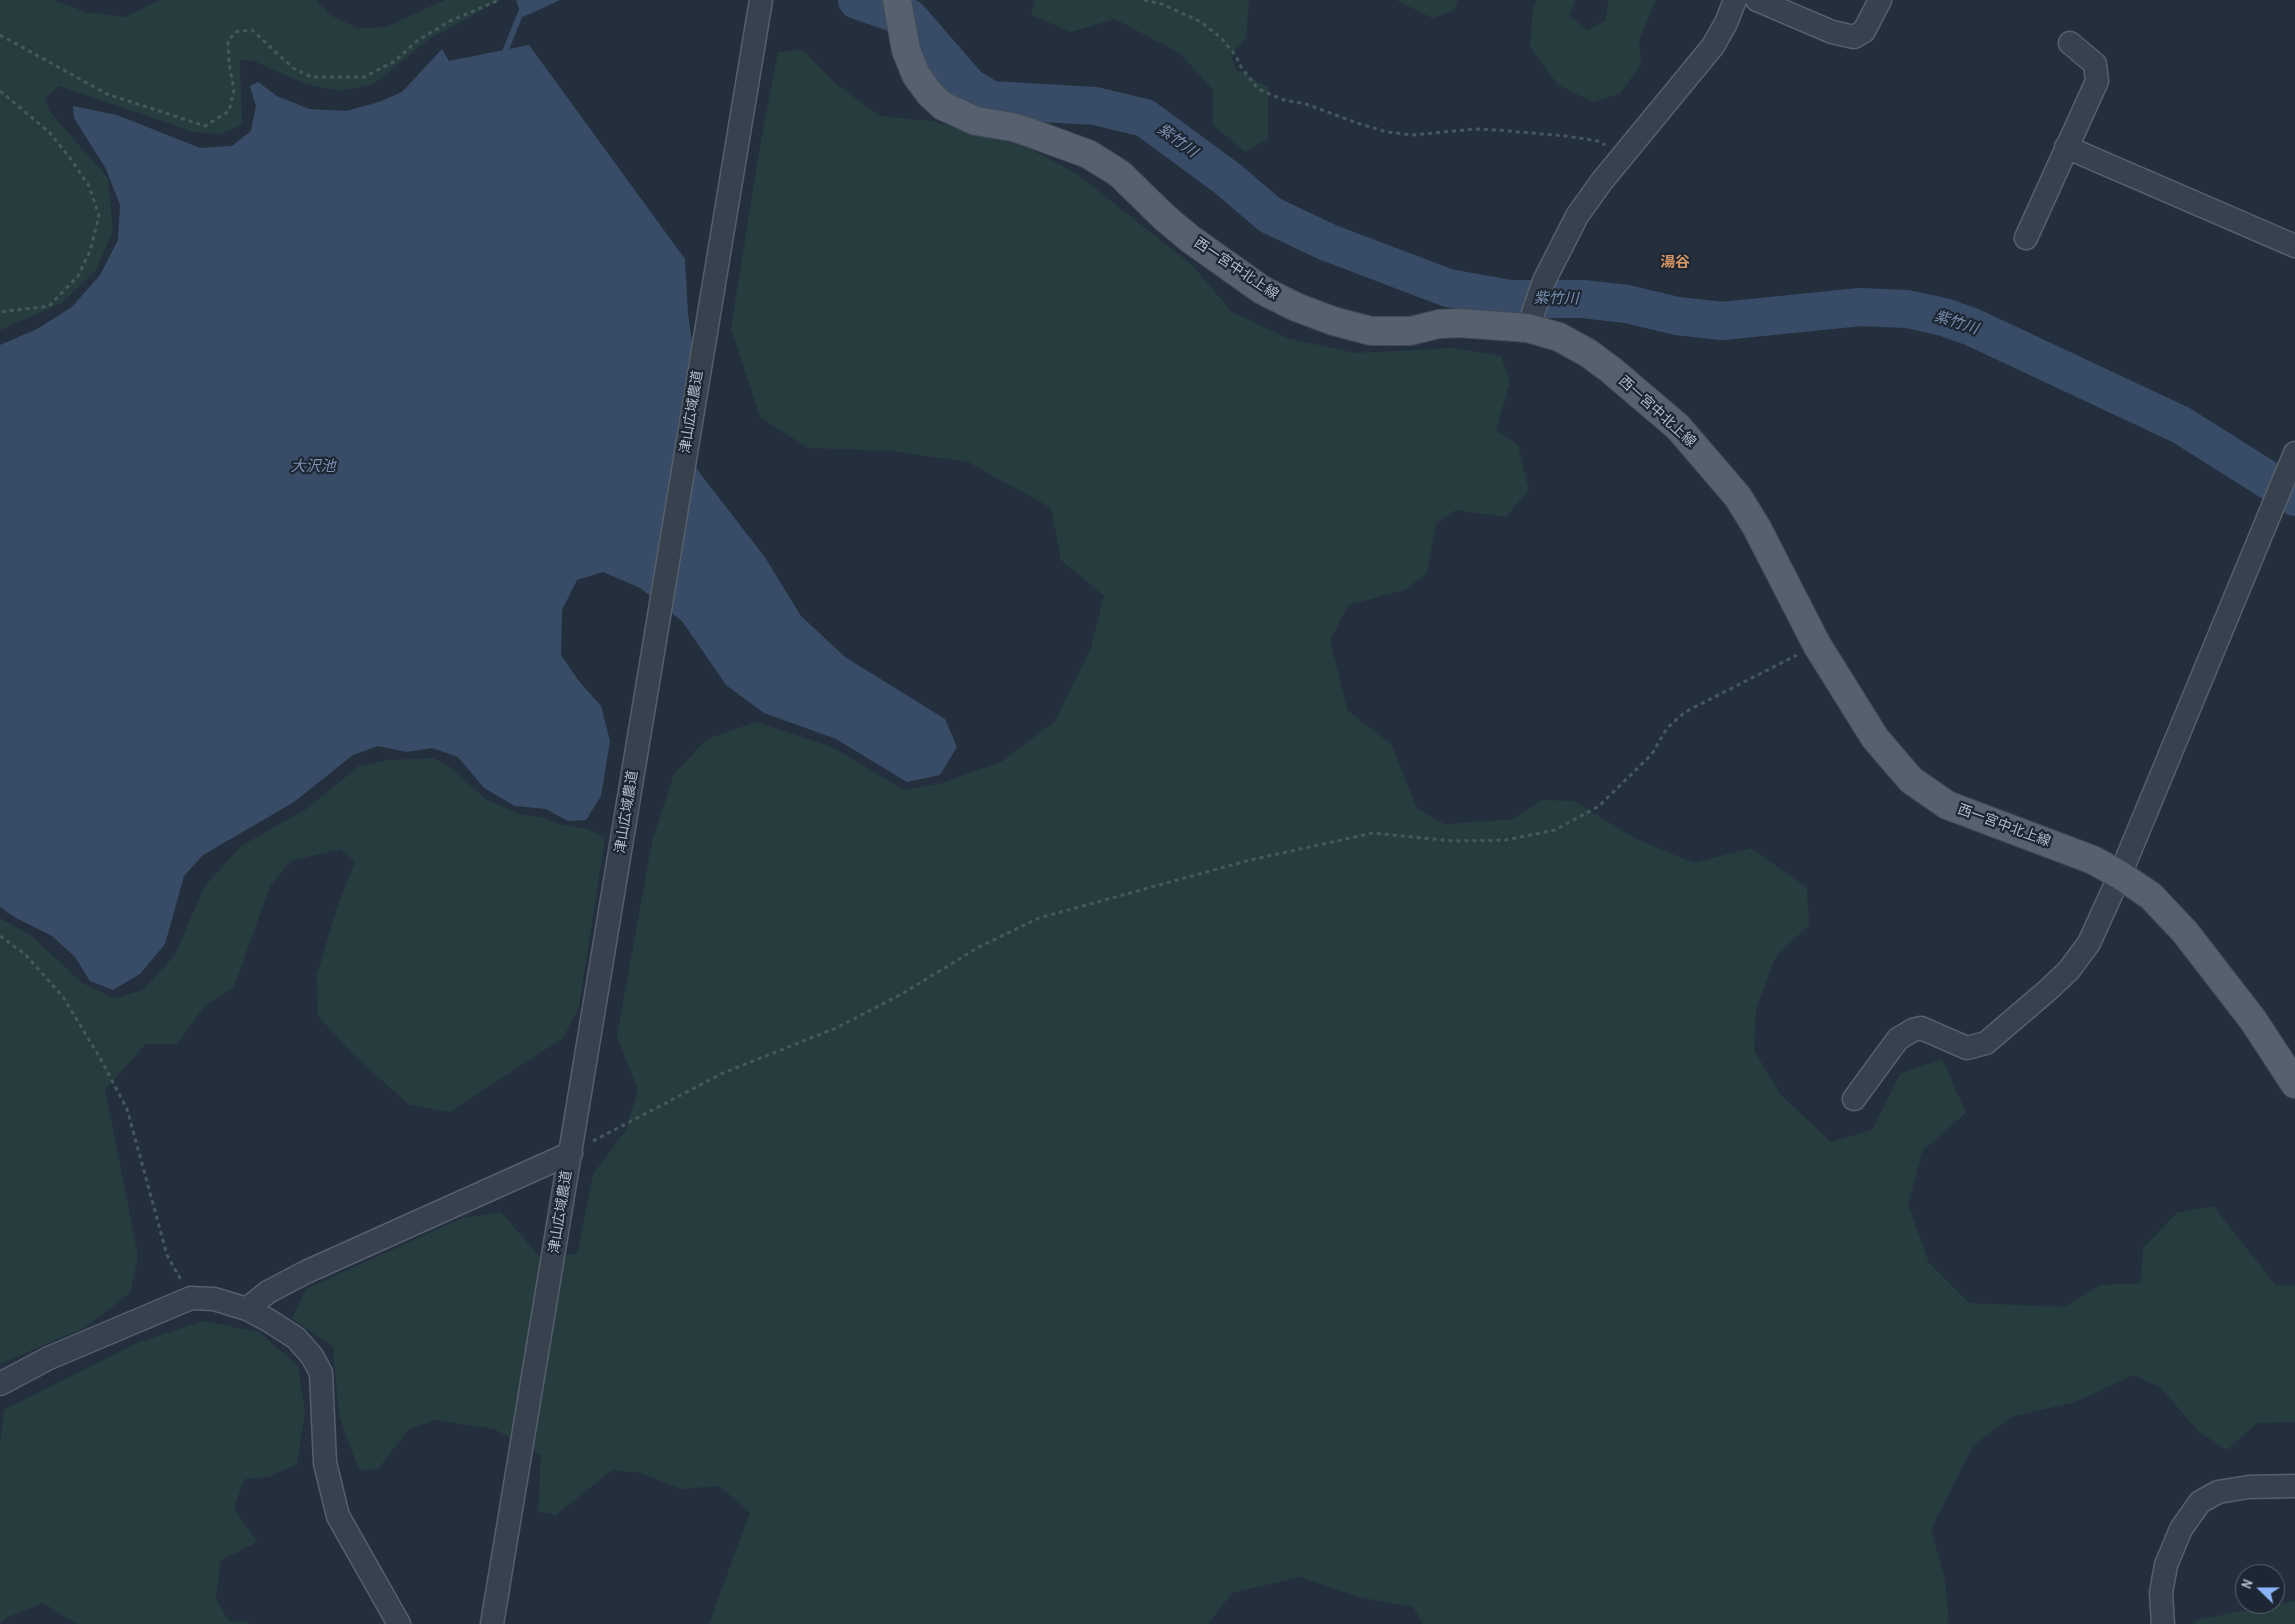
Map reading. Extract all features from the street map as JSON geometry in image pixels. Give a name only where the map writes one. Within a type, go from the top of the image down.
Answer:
[{"type":"main road","name":"西一宮中北上線","points":[[898,11],[906,50],[916,75],[930,94],[943,106],[959,115],[976,121],[1012,127],[1088,154],[1120,174],[1164,217],[1212,255],[1262,290],[1296,307],[1333,321],[1371,331],[1410,331],[1440,324],[1531,318],[1559,337],[1588,353],[1678,427],[1708,460],[1742,504],[1757,528],[1817,645],[1875,738],[1911,780],[1947,805],[2057,845],[2092,860],[2120,875],[2151,896],[2185,932],[2253,1020],[2295,1084]]},
{"type":"street","name":"津山広域農道","points":[[492,1624],[761,0]]},
{"type":"street","points":[[1531,318],[1544,280],[1577,216],[1624,154],[1713,46],[1726,23],[1734,0]]},
{"type":"street","points":[[1757,0],[1832,32],[1854,37],[1864,31],[1880,0]]},
{"type":"street","points":[[2026,238],[2097,81],[2096,64],[2070,44]]},
{"type":"street","points":[[2066,146],[2295,246]]},
{"type":"street","points":[[1854,1099],[1898,1039],[1913,1030],[1921,1028],[1967,1048],[1986,1043],[2069,970],[2088,943],[2120,875],[2295,453]]},
{"type":"street","points":[[247,1309],[268,1292],[306,1272],[571,1153]]},
{"type":"street","points":[[0,1384],[49,1358],[191,1298],[214,1299],[247,1309],[296,1338],[312,1356],[321,1373],[325,1463],[338,1516],[399,1624]]},
{"type":"street","points":[[2163,1624],[2161,1593],[2166,1565],[2180,1529],[2200,1502],[2218,1492],[2248,1487],[2295,1486]]},
{"type":"path","points":[[0,35],[107,94],[205,126],[229,112],[234,90],[228,42],[235,32],[252,30],[293,68],[311,76],[364,77],[395,61],[417,41],[450,20],[499,0]]},
{"type":"path","points":[[1144,0],[1162,4],[1201,22],[1221,38],[1236,56],[1241,67],[1258,89],[1284,100],[1306,104],[1387,132],[1413,136],[1475,129],[1517,131],[1598,141],[1624,154]]},
{"type":"path","points":[[0,91],[55,139],[89,186],[99,216],[90,251],[78,276],[48,306],[0,312]]},
{"type":"path","points":[[571,1153],[723,1074],[836,1028],[900,995],[979,947],[1039,918],[1250,860],[1373,833],[1470,840],[1506,840],[1555,830],[1599,806],[1652,754],[1668,728],[1685,712],[1817,645]]},
{"type":"path","points":[[0,936],[25,954],[63,997],[99,1056],[127,1109],[167,1255],[191,1298]]},
{"type":"green space","points":[[0,0],[53,0],[86,12],[126,17],[160,0],[316,0],[330,15],[357,28],[386,27],[445,0],[501,0],[429,39],[374,84],[340,91],[305,84],[254,61],[240,60],[242,125],[220,134],[194,132],[59,86],[45,98],[50,112],[108,178],[113,231],[96,270],[62,303],[0,330]]},
{"type":"green space","points":[[1035,0],[1249,0],[1246,38],[1231,55],[1235,69],[1268,87],[1268,139],[1245,152],[1213,125],[1213,90],[1181,54],[1115,19],[1071,32],[1031,15]]},
{"type":"green space","points":[[1396,0],[1458,0],[1454,11],[1432,18]]},
{"type":"green space","points":[[1536,0],[1575,0],[1569,16],[1588,30],[1605,21],[1609,0],[1656,0],[1639,40],[1641,64],[1620,94],[1593,102],[1558,85],[1530,47],[1532,14]]},
{"type":"green space","points":[[803,50],[835,83],[880,116],[931,121],[1029,148],[1077,174],[1192,265],[1232,312],[1287,338],[1355,353],[1454,348],[1501,356],[1510,382],[1496,430],[1518,445],[1529,490],[1506,517],[1456,510],[1436,523],[1427,573],[1405,590],[1348,605],[1330,641],[1348,711],[1391,744],[1417,809],[1445,824],[1513,819],[1542,800],[1574,801],[1636,839],[1694,863],[1751,848],[1807,888],[1809,925],[1776,956],[1756,1008],[1754,1050],[1780,1094],[1831,1142],[1872,1130],[1900,1074],[1942,1059],[1966,1113],[1923,1150],[1908,1204],[1929,1263],[1969,1303],[2065,1307],[2101,1285],[2141,1283],[2143,1248],[2177,1213],[2213,1206],[2276,1285],[2295,1286],[2295,1422],[2257,1423],[2227,1450],[2199,1432],[2161,1388],[2134,1375],[2075,1402],[2011,1417],[1973,1446],[1931,1529],[1945,1580],[1949,1619],[1947,1624],[1423,1624],[1413,1607],[1358,1597],[1300,1577],[1232,1593],[1208,1624],[709,1624],[750,1512],[719,1486],[681,1489],[641,1473],[612,1470],[556,1515],[538,1511],[541,1455],[494,1429],[436,1420],[409,1429],[378,1469],[359,1470],[339,1416],[333,1347],[292,1319],[306,1289],[462,1218],[501,1212],[539,1256],[577,1254],[593,1174],[626,1130],[638,1090],[617,1036],[652,842],[674,774],[707,739],[756,722],[832,747],[904,790],[942,783],[1003,761],[1055,721],[1091,648],[1104,596],[1061,560],[1051,508],[968,462],[892,451],[808,448],[760,417],[731,328],[759,152],[778,52]]},
{"type":"green space","points":[[433,758],[450,767],[487,800],[519,814],[542,817],[561,825],[585,828],[605,838],[579,1007],[563,1038],[450,1112],[409,1105],[353,1054],[318,1016],[317,975],[336,911],[355,862],[341,849],[291,861],[270,886],[234,987],[204,1007],[177,1044],[146,1044],[105,1089],[138,1256],[130,1293],[84,1328],[0,1364],[0,918],[33,937],[82,983],[114,998],[143,990],[175,955],[204,887],[241,846],[305,810],[359,766],[388,760]]},
{"type":"green space","points":[[203,1321],[259,1332],[298,1366],[305,1412],[297,1464],[269,1477],[244,1479],[234,1508],[257,1542],[220,1561],[216,1599],[229,1621],[248,1622],[249,1624],[77,1624],[43,1603],[6,1618],[0,1624],[0,1443],[4,1410],[137,1343]]},
{"type":"green space","points":[[2295,1601],[2295,1624],[2193,1624],[2196,1620],[2235,1613],[2285,1614],[2285,1603]]},
{"type":"water","points":[[560,0],[523,17],[516,1]]},
{"type":"water","name":"大沢池","points":[[529,45],[685,259],[688,314],[692,342],[677,430],[678,441],[702,476],[764,556],[801,616],[845,657],[945,719],[957,747],[940,775],[907,782],[836,739],[764,713],[726,685],[682,621],[640,588],[603,572],[577,580],[562,610],[561,655],[578,680],[601,706],[610,741],[601,796],[586,820],[568,821],[546,809],[515,806],[484,788],[458,757],[432,748],[407,752],[378,746],[353,755],[294,802],[203,855],[184,876],[165,944],[140,974],[113,990],[90,981],[75,957],[52,936],[16,918],[0,907],[0,345],[37,329],[72,307],[100,275],[118,240],[120,205],[106,169],[74,118],[73,106],[117,115],[200,148],[232,146],[251,131],[256,106],[250,86],[258,82],[277,96],[309,109],[346,111],[379,102],[402,92],[442,49],[449,61]]},
{"type":"waterway","points":[[503,57],[523,7],[539,0]]},
{"type":"waterway","name":"紫竹川","points":[[857,0],[909,18],[969,87],[991,100],[1095,106],[1145,118],[1228,179],[1270,215],[1327,242],[1448,288],[1510,299],[1583,299],[1627,304],[1677,316],[1722,321],[1860,307],[1907,309],[1944,317],[1972,327],[2181,425],[2295,497]]},
{"type":"district","name":"湯谷","points":[[1675,263]]}]
